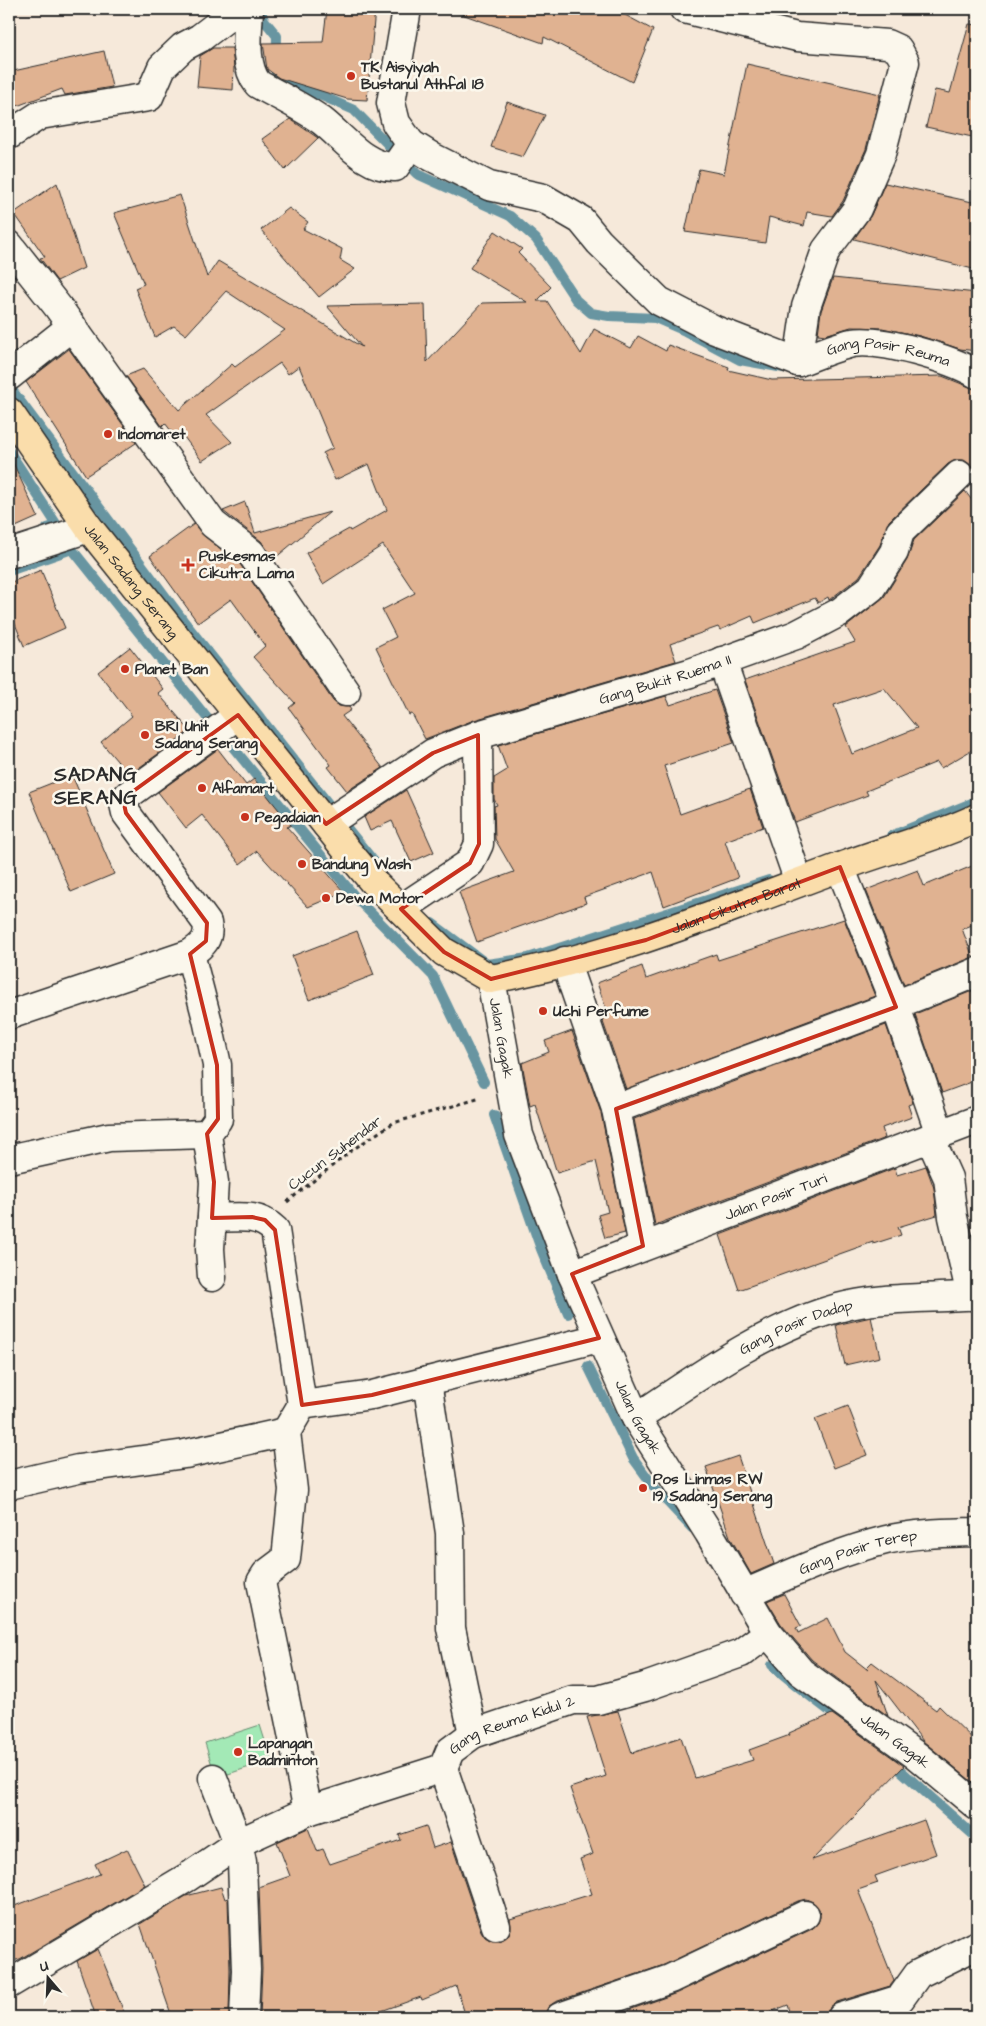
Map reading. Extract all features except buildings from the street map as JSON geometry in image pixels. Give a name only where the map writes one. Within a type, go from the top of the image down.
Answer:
[{"type":"main road","name":"Jalan Sadang Serang","points":[[9,412],[89,528],[376,885],[444,952],[492,979]]},
{"type":"main road","name":"Jalan Cikutra Barat","points":[[492,979],[522,974],[646,940],[840,867],[956,828],[977,818]]},
{"type":"street","points":[[9,135],[40,115],[149,97],[162,67],[183,47],[200,38],[238,9]]},
{"type":"street","points":[[249,9],[249,66],[252,77],[258,84],[321,120],[370,162],[383,168],[395,167],[411,144]]},
{"type":"street","points":[[408,9],[391,103],[396,123],[411,144],[489,186],[543,198],[581,220],[599,242],[658,300],[715,330],[798,362],[806,307],[826,250],[857,209],[881,154],[905,62],[898,49],[887,44],[797,37],[684,9]]},
{"type":"street","points":[[9,246],[72,326],[213,524],[251,553],[346,692]]},
{"type":"street","points":[[9,376],[72,326]]},
{"type":"street","name":"Gang Pasir Reuma","points":[[798,362],[853,343],[881,344],[959,363],[977,374]]},
{"type":"street","name":"Gang Bukit Ruema II","points":[[326,824],[433,754],[478,734],[690,673],[796,635],[840,612],[871,588],[894,552],[900,532],[959,475]]},
{"type":"street","points":[[9,554],[89,528]]},
{"type":"street","points":[[722,661],[799,882]]},
{"type":"street","points":[[9,1015],[190,954],[206,941],[208,933],[207,923],[126,813],[124,804],[128,795],[238,715]]},
{"type":"street","points":[[400,909],[470,864],[479,844],[478,734]]},
{"type":"street","points":[[840,867],[896,1007],[948,1178],[953,1217],[974,1295]]},
{"type":"street","points":[[190,954],[207,1019],[216,1065],[218,1118],[207,1134],[214,1182],[210,1249],[212,1277]]},
{"type":"street","points":[[565,961],[616,1109],[642,1246]]},
{"type":"street","points":[[616,1109],[850,1021],[896,1007],[977,972]]},
{"type":"street","name":"Jalan Gagak","points":[[492,979],[519,1136],[572,1274],[636,1418],[710,1533],[768,1633],[801,1672],[917,1756],[977,1806]]},
{"type":"street","name":"Jalan Pasir Turi","points":[[572,1274],[977,1120]]},
{"type":"street","points":[[9,1158],[109,1137],[207,1134]]},
{"type":"street","points":[[212,1218],[252,1217],[265,1220],[275,1230],[302,1405],[286,1432],[293,1490],[286,1559],[266,1574],[261,1582],[308,1811]]},
{"type":"street","name":"Gang Pasir Dadap","points":[[636,1418],[693,1380],[793,1324],[838,1307],[891,1300],[974,1295]]},
{"type":"street","points":[[302,1405],[372,1396],[599,1338]]},
{"type":"street","points":[[428,1381],[450,1533],[452,1628],[472,1734]]},
{"type":"street","points":[[9,1485],[78,1469],[185,1454],[286,1432]]},
{"type":"street","name":"Gang Pasir Terep","points":[[744,1594],[844,1552],[887,1540],[917,1535],[977,1532]]},
{"type":"street","name":"Gang Reuma Kidul 2","points":[[9,1984],[188,1877],[238,1843],[308,1811],[443,1768],[450,1752],[472,1734],[573,1700],[598,1700],[645,1687],[741,1653],[768,1633]]},
{"type":"street","points":[[443,1768],[496,1926]]},
{"type":"street","points":[[212,1778],[238,1843],[242,1862],[241,1900],[246,1970],[244,2017]]},
{"type":"street","points":[[560,2017],[670,1979],[805,1915]]},
{"type":"street","points":[[842,2017],[900,1999],[918,1974],[977,1945]]},
{"type":"path","name":"Cucun Suhendar","points":[[265,1220],[352,1150],[393,1124],[510,1090]]},
{"type":"highlighted area","points":[[238,715],[326,824],[433,753],[478,735],[479,844],[470,863],[401,909],[444,952],[491,979],[646,940],[840,867],[896,1007],[616,1109],[643,1246],[572,1274],[599,1338],[372,1395],[302,1405],[275,1230],[265,1220],[252,1217],[212,1218],[214,1182],[207,1134],[218,1119],[217,1065],[190,954],[206,941],[207,923],[126,813],[124,804],[128,795]]},
{"type":"green space","name":"Lapangan Badminton","points":[[260,1725],[271,1760],[216,1778],[205,1743]]},
{"type":"waterway","points":[[260,9],[264,20],[277,36],[276,76],[354,110],[417,174],[510,216],[536,239],[576,300],[591,313],[609,316],[655,318],[685,331],[740,360],[789,369]]},
{"type":"waterway","points":[[9,386],[183,620],[335,812]]},
{"type":"waterway","points":[[9,451],[57,525],[47,528]]},
{"type":"waterway","points":[[9,571],[72,549],[208,719]]},
{"type":"waterway","points":[[223,735],[356,898],[433,976],[484,1082]]},
{"type":"waterway","points":[[891,836],[977,801]]},
{"type":"waterway","points":[[343,823],[380,869]]},
{"type":"waterway","points":[[432,923],[487,964],[528,958],[769,880]]},
{"type":"waterway","points":[[494,1115],[541,1249],[568,1314]]},
{"type":"waterway","points":[[588,1366],[633,1458],[657,1491],[692,1528]]},
{"type":"waterway","points":[[772,1665],[863,1738]]},
{"type":"waterway","points":[[891,1762],[977,1838]]},
{"type":"place","name":"TK Aisyiyah Bustanul Athfal 18","points":[[351,76]]},
{"type":"place","name":"Indomaret","points":[[108,434]]},
{"type":"place","name":"Puskesmas Cikutra Lama","points":[[188,565]]},
{"type":"place","name":"Planet Ban","points":[[125,669]]},
{"type":"place","name":"BRI Unit Sadang Serang","points":[[145,735]]},
{"type":"place","name":"Alfamart","points":[[202,788]]},
{"type":"place","name":"Pegadaian","points":[[245,817]]},
{"type":"place","name":"Bandung Wash","points":[[302,864]]},
{"type":"place","name":"Dewa Motor","points":[[326,898]]},
{"type":"place","name":"Uchi Perfume","points":[[543,1011]]},
{"type":"place","name":"Pos Linmas RW 19 Sadang Serang","points":[[643,1488]]},
{"type":"place","name":"Lapangan Badminton","points":[[238,1752]]},
{"type":"district","name":"SADANG SERANG","points":[[96,786]]}]
